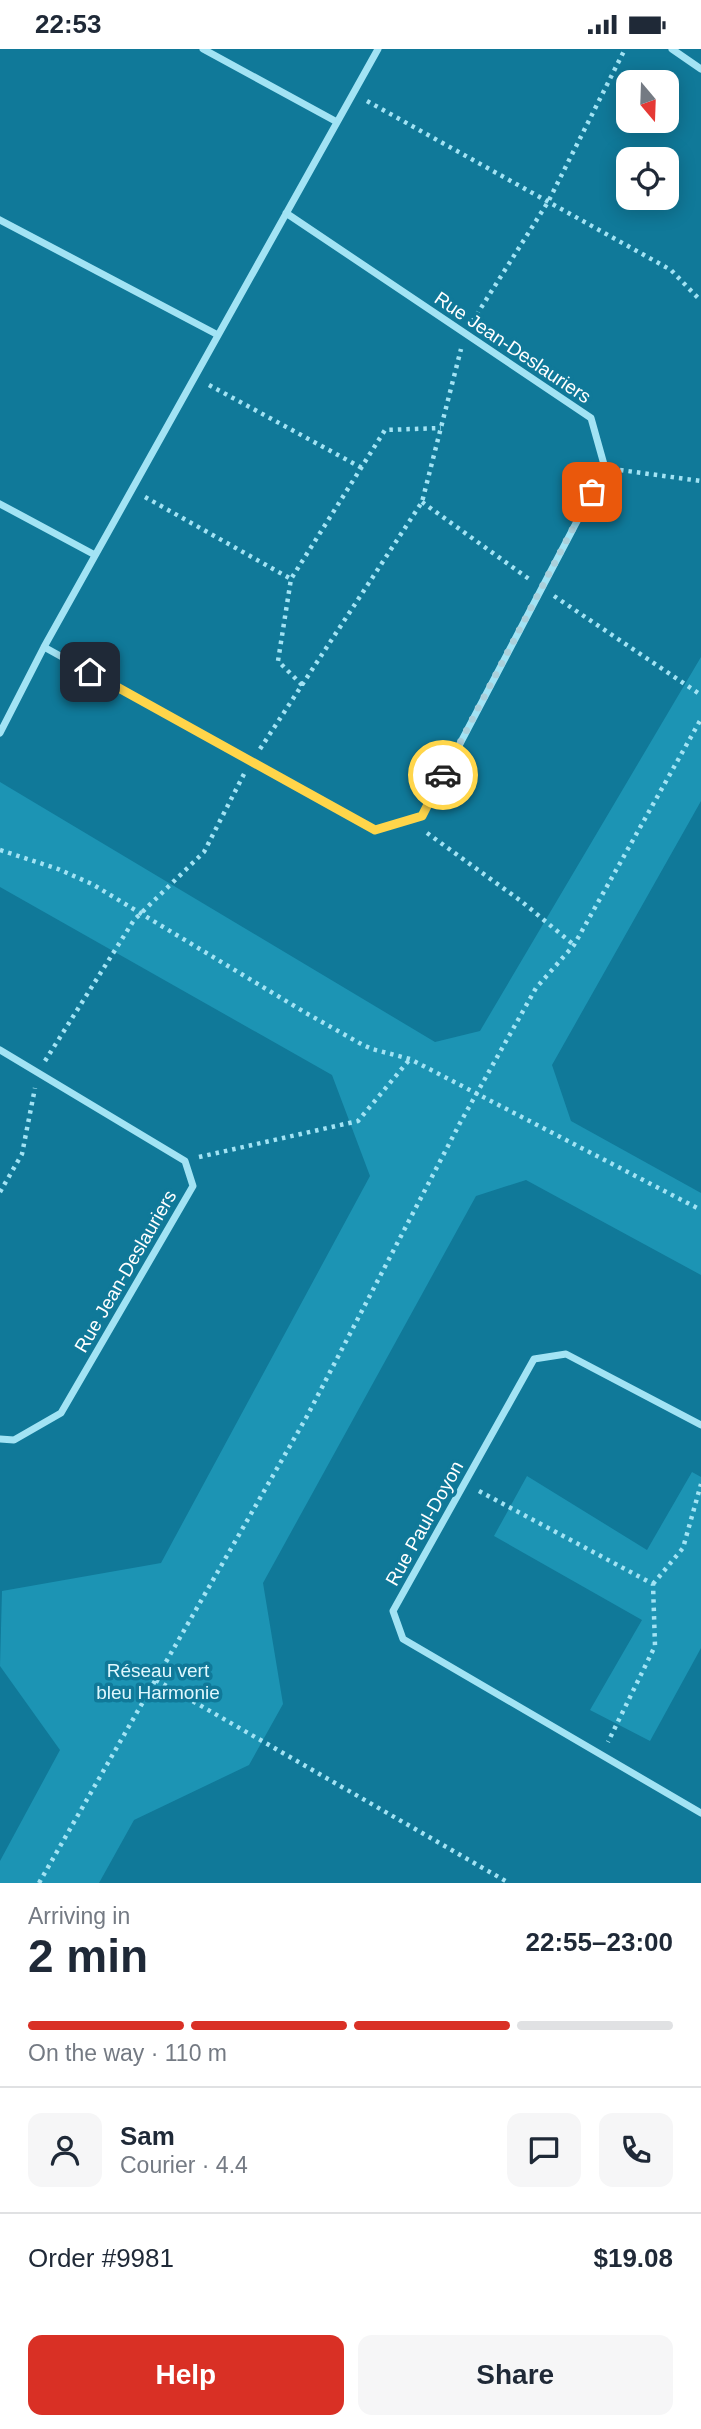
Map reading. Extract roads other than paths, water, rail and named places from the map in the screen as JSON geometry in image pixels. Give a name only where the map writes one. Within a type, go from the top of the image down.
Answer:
[{"type":"street","points":[[203,49],[337,122]]},
{"type":"street","points":[[0,733],[44,647],[377,49]]},
{"type":"street","points":[[671,49],[701,69]]},
{"type":"street","name":"Rue Jean-Deslauriers","points":[[44,647],[375,830],[422,816],[605,468],[592,418],[286,213]]},
{"type":"street","points":[[0,221],[218,335]]},
{"type":"street","points":[[0,504],[95,555]]},
{"type":"street","name":"Rue Jean-Deslauriers","points":[[0,1050],[185,1161],[193,1186],[61,1413],[14,1440],[0,1439]]},
{"type":"street","name":"Rue Paul-Doyon","points":[[701,1425],[566,1353],[534,1359],[393,1611],[403,1639],[701,1813]]},
{"type":"park label","name":"Réseau vert bleu Harmonie","points":[[158,1681]]}]
